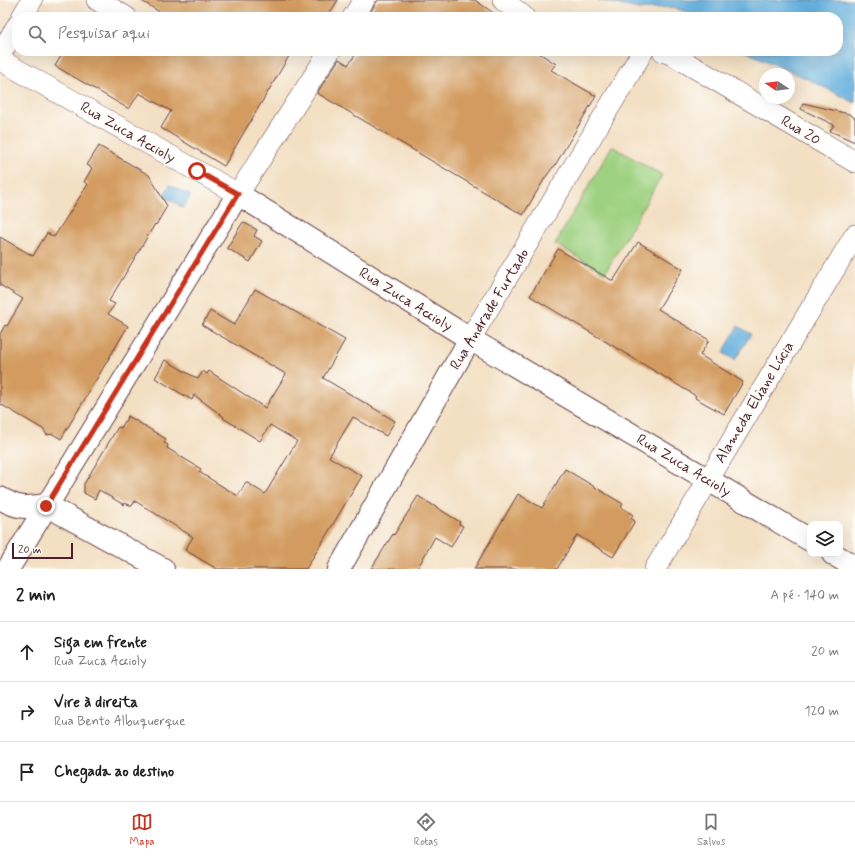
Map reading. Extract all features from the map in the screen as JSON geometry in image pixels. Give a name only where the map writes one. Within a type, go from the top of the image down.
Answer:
[{"type":"street","points":[[25,12],[32,0]]},
{"type":"street","points":[[97,0],[117,12]]},
{"type":"street","points":[[356,12],[364,0]]},
{"type":"street","points":[[503,0],[518,12]]},
{"type":"street","points":[[0,55],[12,35]]},
{"type":"street","points":[[8,569],[238,194],[327,56]]},
{"type":"street","name":"Rua Andrade Furtado","points":[[339,569],[470,339],[640,56]]},
{"type":"street","name":"Rua 20","points":[[674,56],[855,162]]},
{"type":"street","name":"Rua Zuca Accioly","points":[[0,60],[238,194],[470,339],[807,538]]},
{"type":"street","name":"Alameda Eliane Lúcia","points":[[655,569],[855,235]]},
{"type":"street","points":[[0,498],[13,506],[25,508],[46,506],[163,569]]},
{"type":"street","points":[[838,557],[855,567]]},
{"type":"green space","points":[[612,146],[662,175],[605,273],[555,244]]},
{"type":"water","points":[[598,0],[855,0],[855,103],[795,73],[795,68],[783,68],[755,56],[843,56],[843,12],[685,12],[673,7],[638,9]]},
{"type":"water","points":[[170,185],[191,196],[183,208],[164,195]]},
{"type":"water","points":[[738,326],[751,334],[735,360],[723,353]]},
{"type":"building","points":[[140,0],[338,0],[330,12],[160,12]]},
{"type":"building","points":[[378,0],[475,0],[492,12],[370,12]]},
{"type":"building","points":[[61,56],[289,56],[224,166],[161,128],[171,111],[139,93],[129,109],[55,66]]},
{"type":"building","points":[[354,56],[544,56],[556,64],[551,70],[596,96],[554,167],[545,178],[523,215],[317,93],[339,59],[348,65]]},
{"type":"building","points":[[803,103],[849,114],[855,118],[855,142],[830,131],[834,125],[801,109]]},
{"type":"building","points":[[99,146],[149,175],[167,206],[109,301],[115,304],[108,314],[128,326],[61,439],[53,434],[47,435],[43,429],[0,404],[0,334],[5,325],[7,326],[23,299],[0,285],[0,237],[33,256],[47,233],[54,237],[88,184],[84,182],[92,168],[87,165]]},
{"type":"building","points":[[243,222],[257,230],[254,236],[262,241],[250,262],[227,248]]},
{"type":"building","points":[[638,242],[683,269],[658,309],[709,340],[700,355],[743,382],[724,414],[695,398],[696,396],[530,296],[558,249],[613,281]]},
{"type":"building","points":[[255,289],[345,340],[323,378],[395,421],[386,436],[353,417],[329,457],[362,476],[306,569],[217,569],[185,550],[193,537],[135,501],[132,506],[125,503],[124,505],[99,490],[95,499],[84,493],[84,484],[118,427],[121,428],[128,416],[166,439],[164,443],[168,445],[167,448],[201,469],[199,472],[238,496],[246,482],[265,494],[297,441],[270,425],[260,441],[223,418],[224,417],[194,395],[192,400],[155,378],[165,360],[198,379],[203,371],[207,374],[209,371],[265,408],[286,374],[202,325],[210,311],[234,325]]},
{"type":"building","points":[[565,469],[623,504],[621,507],[633,515],[631,518],[635,521],[613,557],[577,535],[557,569],[474,569],[518,494],[542,508]]},
{"type":"building","points":[[418,496],[460,522],[459,524],[463,526],[451,547],[435,537],[417,569],[371,569],[393,534],[394,535]]},
{"type":"route","points":[[46,506],[238,194],[197,171]]}]
